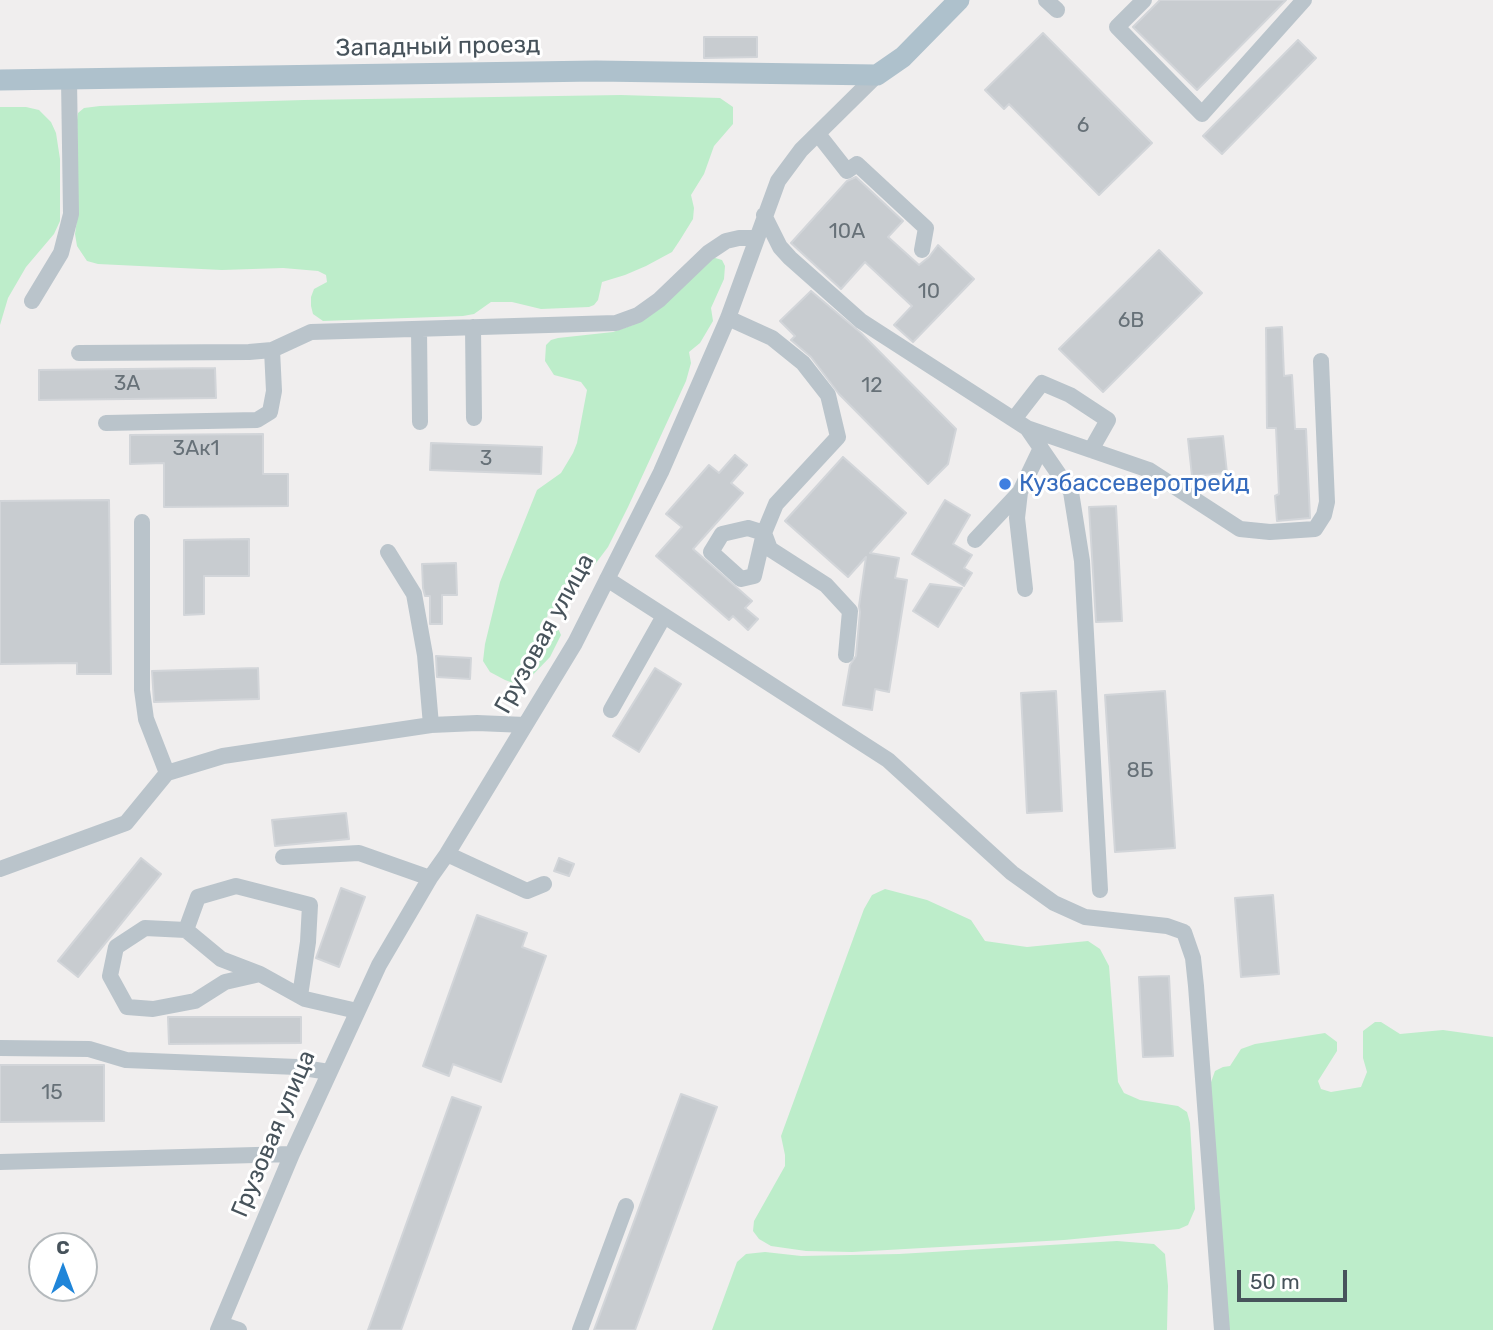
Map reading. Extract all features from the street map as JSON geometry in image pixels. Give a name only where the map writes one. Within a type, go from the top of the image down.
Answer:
[{"type":"main road","name":"Грузовая улица","points":[[877,75],[903,57],[959,0]]},
{"type":"main road","name":"Западный проезд","points":[[0,80],[596,71],[877,75]]},
{"type":"street","points":[[1144,0],[1117,27],[1202,114],[1304,0]]},
{"type":"street","name":"Грузовая улица","points":[[220,1327],[328,1072],[394,937],[429,878],[447,855],[575,643],[661,472],[728,318],[764,215],[785,170],[877,75]]},
{"type":"street","points":[[32,301],[61,253],[71,214],[69,79]]},
{"type":"street","points":[[818,134],[847,171],[857,164],[926,228],[922,250]]},
{"type":"street","points":[[764,215],[780,247],[790,258],[862,321],[1021,423],[1149,470],[1240,529],[1270,532],[1315,528],[1324,515],[1327,502],[1321,362]]},
{"type":"street","points":[[79,353],[249,352],[272,350],[311,332],[616,323],[638,315],[659,300],[708,253],[726,241],[739,238],[756,239]]},
{"type":"street","points":[[728,318],[772,338],[803,363],[828,395],[838,437],[776,504],[764,533],[770,549],[826,585],[850,611],[846,655]]},
{"type":"street","points":[[473,327],[474,418]]},
{"type":"street","points":[[419,329],[419,422]]},
{"type":"street","points":[[106,423],[257,420],[270,412],[274,391],[272,350]]},
{"type":"street","points":[[1021,423],[1042,383],[1070,395],[1108,419],[1091,450]]},
{"type":"street","points":[[1021,423],[1071,492],[1082,561],[1100,890]]},
{"type":"street","points":[[975,540],[1020,492],[1041,448]]},
{"type":"street","points":[[1020,492],[1017,518],[1025,589]]},
{"type":"street","points":[[142,522],[142,690],[146,719],[167,773]]},
{"type":"street","points":[[388,552],[414,594],[425,655],[431,725]]},
{"type":"street","points":[[607,579],[888,760],[1012,873],[1054,903],[1084,917],[1167,926],[1184,932],[1193,958],[1196,986],[1222,1330]]},
{"type":"street","points":[[611,710],[664,616]]},
{"type":"street","points":[[0,869],[126,823],[167,773],[223,756],[431,725],[525,725]]},
{"type":"street","points":[[283,857],[359,853],[429,878]]},
{"type":"street","points":[[447,855],[527,891],[544,884]]},
{"type":"street","points":[[186,930],[198,897],[236,886],[310,905],[300,996]]},
{"type":"street","points":[[260,974],[225,982],[195,1001],[153,1009],[127,1007],[110,976],[116,947],[145,928],[186,930],[221,959],[260,974],[300,996],[357,1011]]},
{"type":"street","points":[[0,1048],[89,1049],[126,1060],[297,1067],[328,1072]]},
{"type":"street","points":[[0,1162],[292,1154]]},
{"type":"street","points":[[580,1330],[626,1206]]},
{"type":"street","points":[[220,1327],[239,1330]]},
{"type":"green space","points":[[621,95],[720,98],[733,107],[733,124],[714,146],[704,174],[691,195],[693,219],[672,252],[625,275],[602,282],[598,300],[589,307],[541,309],[512,302],[491,302],[474,314],[463,316],[323,321],[313,314],[311,306],[314,289],[327,282],[326,275],[318,271],[98,264],[87,261],[77,246],[77,120],[78,113],[84,108],[304,100]]},
{"type":"green space","points":[[0,107],[39,110],[51,122],[56,133],[60,159],[60,221],[54,234],[26,267],[8,298],[0,325]]},
{"type":"green space","points":[[712,257],[722,260],[725,266],[724,279],[711,308],[713,321],[700,343],[689,352],[691,363],[686,381],[628,507],[608,547],[578,587],[569,598],[548,612],[547,618],[556,624],[561,635],[550,657],[525,683],[505,680],[490,672],[483,661],[500,582],[537,490],[561,473],[573,453],[587,390],[581,382],[554,375],[545,361],[546,345],[558,338],[613,332],[633,325]]},
{"type":"green space","points":[[885,889],[927,900],[971,920],[985,941],[1027,947],[1088,941],[1100,949],[1109,966],[1118,1082],[1124,1093],[1140,1100],[1178,1106],[1187,1112],[1195,1209],[1188,1225],[1179,1229],[1064,1240],[852,1252],[806,1251],[771,1246],[759,1239],[753,1231],[754,1221],[785,1166],[781,1136],[864,909],[872,895]]},
{"type":"green space","points":[[1375,1022],[1381,1022],[1400,1034],[1443,1030],[1493,1037],[1493,1330],[1228,1330],[1210,1085],[1215,1071],[1230,1066],[1241,1049],[1255,1044],[1325,1033],[1337,1042],[1337,1051],[1318,1081],[1321,1089],[1331,1092],[1361,1087],[1367,1072],[1363,1058],[1363,1031]]},
{"type":"green space","points":[[1117,1241],[1154,1244],[1165,1254],[1168,1286],[1167,1330],[712,1330],[737,1262],[746,1254],[899,1254]]},
{"type":"building","points":[[1160,0],[1286,0],[1197,90],[1133,27]]},
{"type":"building","points":[[1043,33],[1152,143],[1099,195],[1009,104],[1004,109],[985,90]]},
{"type":"building","points":[[704,37],[757,37],[757,57],[704,58]]},
{"type":"building","points":[[1298,40],[1316,58],[1222,154],[1203,136]]},
{"type":"building","points":[[856,177],[903,221],[888,237],[919,265],[938,245],[974,279],[913,342],[894,325],[912,306],[865,262],[841,289],[791,243],[847,181]]},
{"type":"building","points":[[1159,250],[1202,293],[1103,392],[1059,349]]},
{"type":"building","points":[[811,291],[861,333],[956,429],[948,464],[928,484],[839,394],[811,357],[791,340],[795,336],[780,321]]},
{"type":"building","points":[[1282,327],[1284,376],[1292,375],[1295,429],[1306,429],[1310,518],[1277,521],[1275,496],[1279,494],[1276,428],[1267,428],[1266,328]]},
{"type":"building","points":[[215,368],[216,398],[39,400],[39,370]]},
{"type":"building","points":[[263,434],[263,474],[288,474],[288,506],[164,507],[164,463],[130,464],[130,435]]},
{"type":"building","points":[[1223,436],[1227,473],[1192,476],[1188,439]]},
{"type":"building","points":[[431,443],[542,447],[541,474],[430,470]]},
{"type":"building","points":[[735,455],[747,465],[731,483],[743,493],[693,549],[752,601],[745,608],[758,619],[748,630],[733,616],[729,620],[656,556],[682,527],[666,514],[709,465],[719,473]]},
{"type":"building","points":[[843,457],[906,513],[870,553],[899,558],[895,578],[907,580],[889,692],[875,689],[872,710],[843,705],[850,665],[856,656],[866,557],[848,577],[785,521]]},
{"type":"building","points":[[109,500],[111,674],[77,674],[77,663],[0,664],[0,501]]},
{"type":"building","points":[[945,500],[970,515],[953,544],[972,555],[964,568],[972,573],[964,586],[912,554]]},
{"type":"building","points":[[1116,506],[1122,621],[1096,622],[1089,507]]},
{"type":"building","points":[[249,539],[249,576],[204,576],[204,614],[184,615],[184,540]]},
{"type":"building","points":[[456,563],[457,595],[442,595],[442,624],[430,624],[430,596],[425,596],[423,588],[422,564]]},
{"type":"building","points":[[930,584],[962,588],[938,627],[913,611]]},
{"type":"building","points":[[436,656],[471,658],[470,679],[437,677]]},
{"type":"building","points":[[258,668],[259,699],[154,702],[152,671]]},
{"type":"building","points":[[655,668],[681,684],[639,752],[613,736]]},
{"type":"building","points":[[1056,691],[1062,811],[1027,813],[1021,693]]},
{"type":"building","points":[[1165,691],[1175,848],[1115,852],[1105,695]]},
{"type":"building","points":[[346,813],[349,839],[275,846],[272,820]]},
{"type":"building","points":[[141,858],[161,874],[78,977],[58,961]]},
{"type":"building","points":[[559,858],[574,864],[569,876],[554,871]]},
{"type":"building","points":[[341,888],[365,897],[339,967],[316,958]]},
{"type":"building","points":[[1273,895],[1279,974],[1241,977],[1235,898]]},
{"type":"building","points":[[477,915],[527,933],[522,947],[546,956],[501,1082],[453,1064],[449,1076],[423,1066]]},
{"type":"building","points":[[1169,976],[1173,1056],[1143,1057],[1139,977]]},
{"type":"building","points":[[168,1017],[301,1017],[301,1043],[169,1044]]},
{"type":"building","points":[[0,1065],[104,1065],[104,1121],[0,1122]]},
{"type":"building","points":[[681,1094],[717,1107],[635,1330],[594,1330]]},
{"type":"building","points":[[452,1097],[481,1107],[401,1330],[368,1330]]},
{"type":"place","name":"Кузбассеверотрейд","points":[[1005,484]]}]
